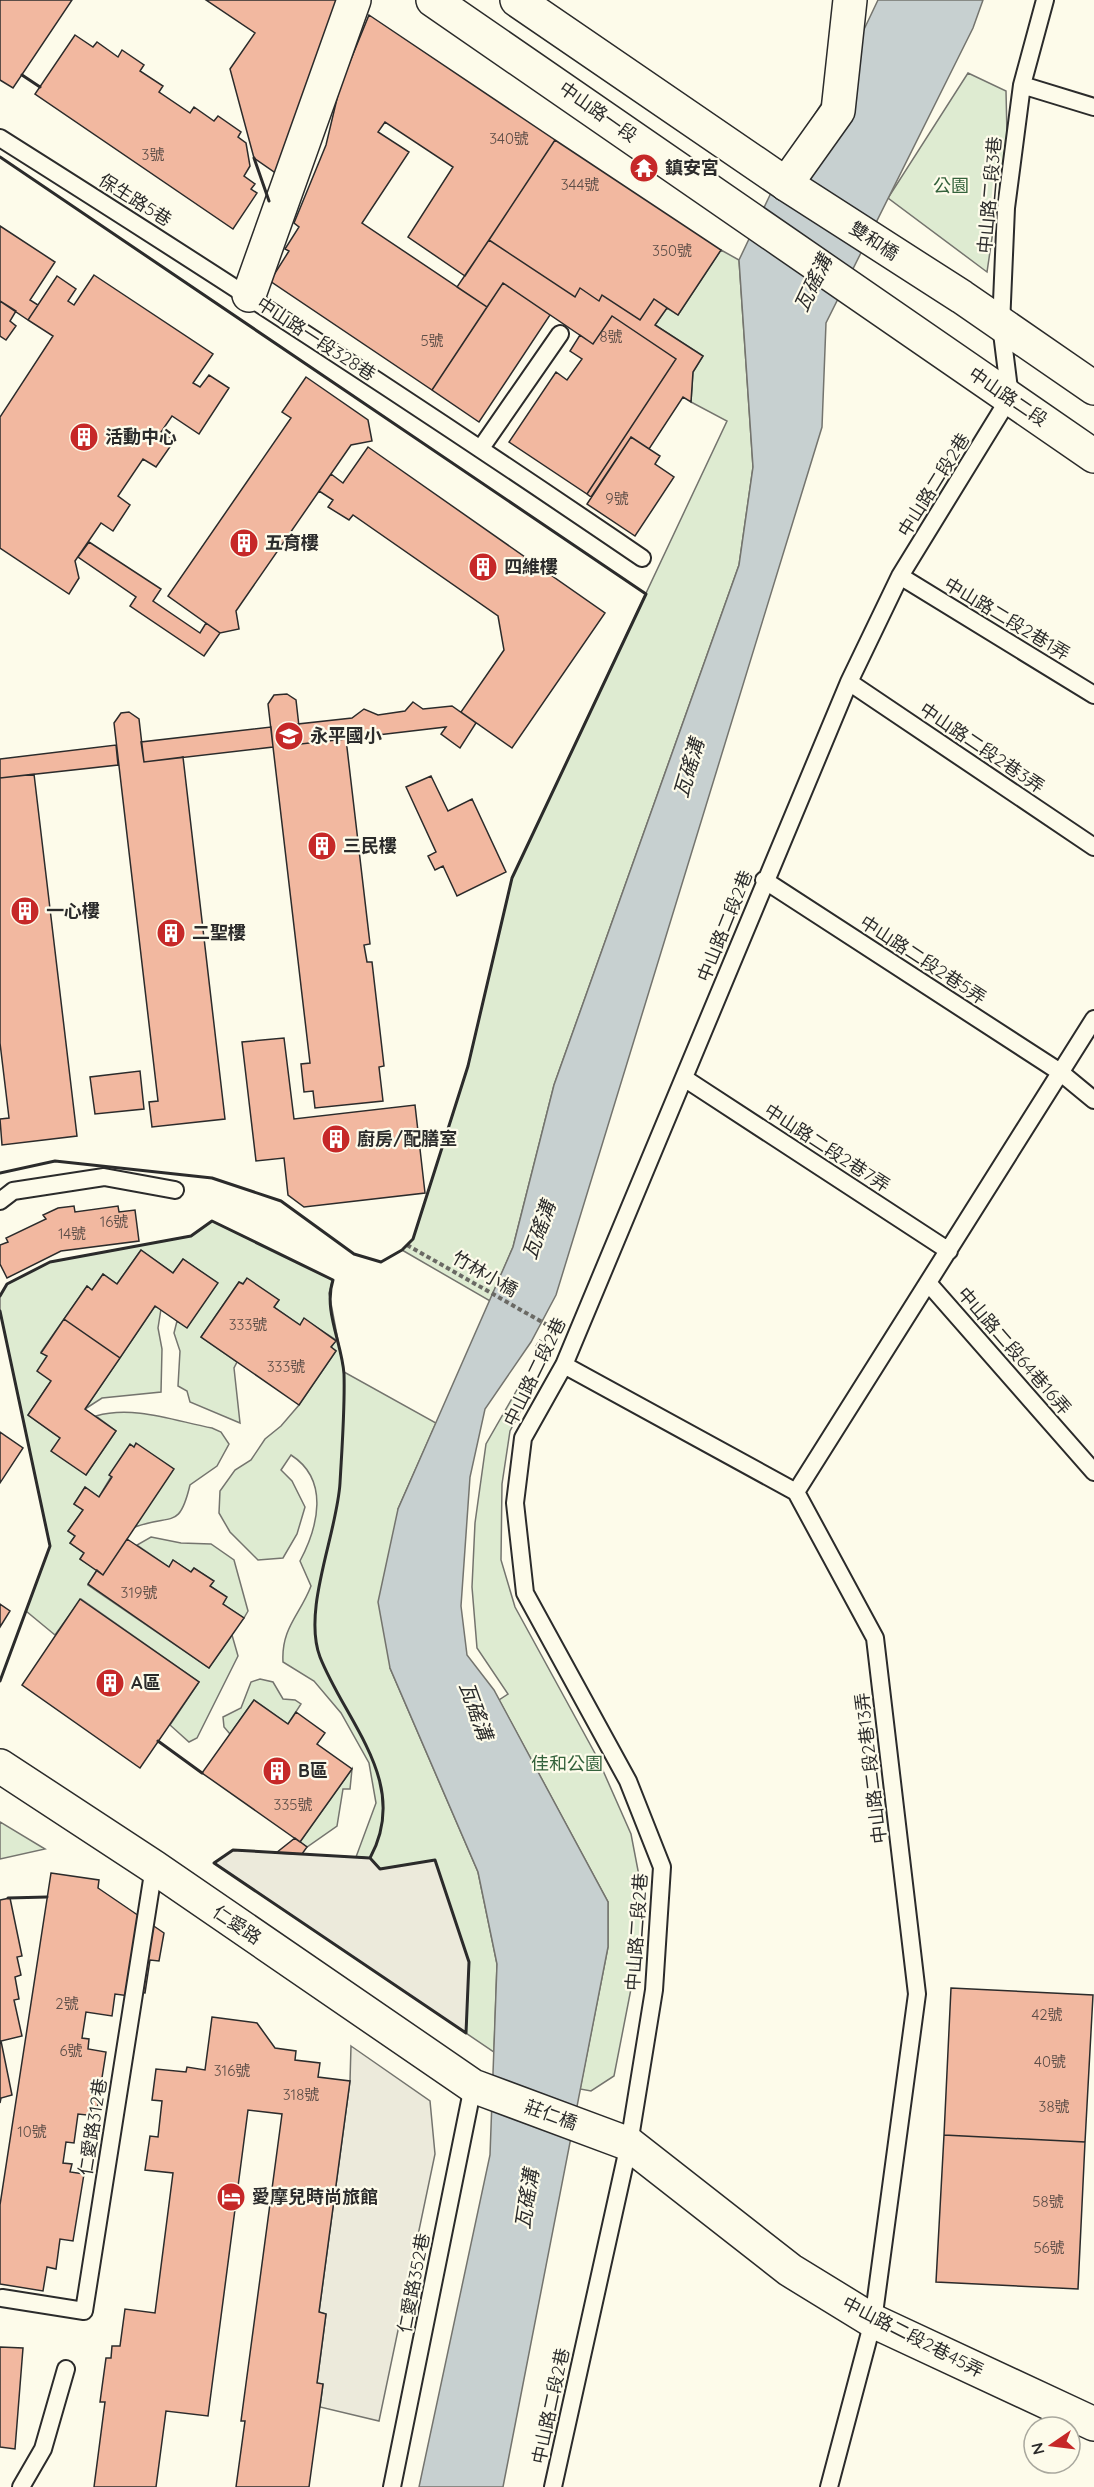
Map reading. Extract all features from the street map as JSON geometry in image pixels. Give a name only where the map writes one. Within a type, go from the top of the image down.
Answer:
[{"type":"street","name":"中山路一段328巷","points":[[249,295],[354,0]]},
{"type":"street","name":"中山路一段","points":[[433,0],[605,117],[760,228],[923,337]]},
{"type":"street","points":[[517,0],[786,184],[838,111],[850,0]]},
{"type":"street","name":"雙和橋","points":[[786,184],[962,297],[1000,325]]},
{"type":"street","points":[[1000,325],[1094,388]]},
{"type":"street","name":"中山路二段","points":[[923,337],[971,373],[1094,456]]},
{"type":"street","name":"仁愛路","points":[[0,1766],[154,1867],[473,2086]]},
{"type":"street","name":"莊仁橋","points":[[473,2086],[629,2144]]},
{"type":"street","name":"中山路二段2巷45弄","points":[[629,2144],[790,2270],[873,2321],[1094,2424]]},
{"type":"lane","name":"中山路二段3巷","points":[[1010,398],[1000,325],[1006,208],[1022,85],[1045,0]]},
{"type":"lane","points":[[1022,85],[1094,106]]},
{"type":"lane","name":"保生路5巷","points":[[0,138],[249,295]]},
{"type":"lane","name":"中山路一段328巷","points":[[249,295],[481,448],[642,558]]},
{"type":"lane","points":[[481,448],[560,333]]},
{"type":"lane","name":"中山路二段2巷","points":[[554,2487],[629,2144],[654,1990],[662,1867],[628,1781],[525,1593],[515,1503],[523,1438],[564,1365],[764,880],[849,682],[900,576],[1010,398]]},
{"type":"lane","name":"中山路二段2巷1弄","points":[[900,576],[1094,695]]},
{"type":"lane","name":"中山路二段2巷3弄","points":[[849,682],[1094,847]]},
{"type":"lane","name":"中山路二段2巷5弄","points":[[764,880],[1060,1072],[1094,1100]]},
{"type":"lane","points":[[564,1365],[796,1492],[1094,1019]]},
{"type":"lane","name":"中山路二段2巷7弄","points":[[684,1078],[949,1251]]},
{"type":"lane","points":[[0,1201],[13,1191],[104,1177],[175,1190]]},
{"type":"lane","name":"中山路二段64巷16弄","points":[[929,1284],[1094,1472]]},
{"type":"lane","name":"中山路二段2巷13弄","points":[[796,1492],[875,1638],[917,1994],[873,2321],[830,2487]]},
{"type":"lane","name":"仁愛路312巷","points":[[2,2298],[84,2311],[154,1867]]},
{"type":"lane","name":"仁愛路352巷","points":[[393,2487],[473,2086]]},
{"type":"lane","points":[[21,2487],[43,2449],[66,2368]]},
{"type":"path","name":"竹林小橋","points":[[407,1245],[549,1326]]},
{"type":"green space","name":"公園","points":[[968,73],[1006,91],[1007,136],[987,272],[888,198]]},
{"type":"green space","points":[[721,250],[739,260],[753,467],[739,565],[554,1085],[513,1247],[490,1301],[402,1250],[413,1239],[468,1066],[512,878],[727,421],[691,402],[693,372],[703,356],[655,325],[667,308],[678,315]]},
{"type":"green space","points":[[212,1221],[333,1280],[329,1293],[344,1372],[436,1423],[398,1509],[390,1668],[478,1872],[497,1964],[494,2052],[466,2033],[469,1962],[435,1860],[380,1869],[370,1858],[356,1857],[376,1803],[369,1763],[341,1713],[314,1681],[283,1662],[283,1650],[288,1631],[311,1586],[300,1561],[312,1534],[317,1505],[316,1491],[311,1477],[303,1465],[291,1455],[281,1470],[292,1481],[305,1507],[297,1534],[283,1558],[258,1560],[230,1532],[219,1513],[220,1491],[235,1470],[251,1460],[265,1439],[281,1426],[299,1405],[336,1351],[331,1347],[336,1340],[304,1319],[300,1325],[274,1307],[279,1300],[239,1282],[201,1337],[237,1362],[234,1368],[240,1423],[190,1402],[187,1391],[178,1386],[180,1351],[174,1333],[177,1321],[187,1327],[217,1283],[183,1259],[173,1273],[141,1250],[117,1284],[103,1274],[92,1290],[87,1286],[41,1352],[47,1356],[51,1381],[28,1415],[60,1438],[86,1475],[116,1431],[96,1416],[125,1412],[169,1418],[212,1428],[221,1432],[229,1444],[217,1466],[190,1485],[178,1515],[135,1527],[134,1447],[130,1445],[99,1497],[85,1487],[74,1504],[83,1510],[68,1531],[75,1536],[70,1543],[84,1553],[80,1559],[97,1570],[88,1585],[209,1668],[232,1635],[238,1656],[197,1738],[189,1742],[170,1725],[199,1682],[81,1599],[55,1635],[26,1611],[50,1546],[0,1311],[0,1296],[7,1284],[50,1262],[191,1236]]},
{"type":"green space","points":[[155,1306],[161,1309],[158,1328],[162,1349],[161,1392],[102,1398],[85,1409]]},
{"type":"green space","name":"佳和公園","points":[[518,1388],[529,1395],[510,1431],[502,1484],[501,1560],[515,1607],[597,1757],[631,1834],[646,1912],[614,2076],[591,2091],[580,2089],[608,1947],[608,1902],[499,1700],[508,1694],[477,1648],[472,1587],[475,1523],[486,1444]]},
{"type":"green space","points":[[151,1537],[181,1543],[211,1544],[234,1560],[248,1611],[244,1618],[223,1604],[226,1597],[210,1586],[213,1581],[194,1568],[191,1572],[173,1560],[169,1567],[137,1545]]},
{"type":"green space","points":[[260,1679],[273,1682],[283,1699],[295,1700],[301,1704],[288,1724],[254,1700],[230,1734],[224,1727],[223,1717],[241,1708],[251,1682]]},
{"type":"green space","points":[[352,1769],[350,1789],[343,1789],[337,1826],[307,1847],[300,1842]]},
{"type":"green space","points":[[0,1822],[45,1849],[0,1859]]},
{"type":"shaded area","points":[[233,1850],[370,1858],[380,1869],[435,1860],[469,1962],[466,2033],[214,1863]]},
{"type":"shaded area","points":[[351,2046],[430,2101],[435,2154],[379,2421],[320,2407],[323,2384],[317,2383],[326,2314],[319,2312],[350,2081]]},
{"type":"water","name":"瓦磘溝","points":[[878,0],[983,0],[973,28],[826,323],[822,427],[556,1295],[531,1342],[485,1409],[470,1477],[461,1606],[467,1655],[494,1690],[608,1902],[608,1947],[503,2487],[419,2487],[490,2155],[497,1964],[478,1872],[390,1668],[378,1602],[398,1509],[513,1247],[554,1085],[739,565],[753,467],[739,260],[791,151],[849,61]]},
{"type":"building","points":[[0,0],[72,0],[13,88],[0,80]]},
{"type":"building","points":[[206,0],[338,0],[280,176],[254,158],[230,69],[255,33]]},
{"type":"building","points":[[369,15],[555,140],[465,276],[408,237],[453,167],[385,122],[378,132],[409,152],[362,223],[487,307],[432,390],[270,281],[289,251],[285,249],[299,227],[294,223],[326,145],[340,86]]},
{"type":"building","points":[[75,35],[93,47],[97,42],[118,57],[122,50],[144,65],[140,71],[163,86],[159,92],[190,113],[194,107],[214,121],[218,116],[241,132],[238,137],[246,143],[250,166],[244,176],[255,184],[251,189],[257,193],[233,229],[35,94]]},
{"type":"building","points":[[555,140],[721,250],[678,315],[654,299],[640,320],[602,295],[599,301],[580,288],[575,297],[489,240]]},
{"type":"building","points":[[0,226],[55,262],[30,300],[38,305],[28,320],[0,301]]},
{"type":"building","points":[[489,240],[575,297],[580,288],[599,301],[602,295],[640,320],[654,299],[667,308],[655,325],[703,356],[693,372],[691,402],[683,397],[649,449],[631,437],[591,497],[587,494],[676,359],[612,316],[593,344],[503,283],[487,307],[457,287]]},
{"type":"building","name":"活動中心","points":[[94,275],[213,354],[193,383],[200,387],[209,375],[229,388],[199,434],[172,416],[161,432],[174,441],[156,467],[143,459],[118,496],[130,505],[113,531],[101,523],[75,561],[79,578],[69,594],[0,548],[0,417],[53,336],[28,320],[57,276],[76,289],[68,301],[74,305]]},
{"type":"building","points":[[503,283],[550,315],[479,422],[432,390]]},
{"type":"building","points":[[0,301],[16,311],[10,321],[16,326],[6,340],[0,336]]},
{"type":"building","points":[[612,316],[676,359],[587,494],[509,442],[556,372],[567,380],[582,359],[570,351],[580,335],[593,344]]},
{"type":"building","name":"五育樓","points":[[306,377],[368,420],[372,441],[351,445],[236,611],[239,629],[220,633],[168,596],[291,418],[282,412]]},
{"type":"building","points":[[631,437],[660,456],[655,464],[674,477],[635,536],[587,504]]},
{"type":"building","name":"四維樓","points":[[368,447],[605,613],[512,748],[461,712],[504,650],[498,616],[353,515],[349,520],[328,507],[333,500],[319,491],[331,474],[343,483]]},
{"type":"building","points":[[89,542],[161,589],[153,601],[200,633],[206,623],[220,633],[204,656],[130,606],[136,597],[78,557]]},
{"type":"building","name":"三民樓","points":[[287,694],[296,700],[301,744],[346,739],[370,944],[364,945],[367,962],[372,962],[384,1066],[379,1067],[383,1101],[315,1108],[313,1091],[304,1092],[301,1064],[310,1063],[268,704],[274,695]]},
{"type":"building","points":[[413,702],[423,709],[452,706],[476,723],[460,748],[441,734],[446,727],[301,744],[298,724],[352,718],[364,709],[378,715],[405,711]]},
{"type":"building","name":"二聖樓","points":[[129,712],[139,719],[144,762],[183,757],[225,1119],[152,1127],[149,1102],[158,1101],[114,723],[121,713]]},
{"type":"building","points":[[271,727],[273,747],[144,762],[141,742]]},
{"type":"building","points":[[116,745],[118,765],[0,778],[0,759]]},
{"type":"building","name":"一心樓","points":[[34,774],[77,1136],[2,1145],[0,1119],[9,1118],[0,1043],[0,778]]},
{"type":"building","points":[[431,776],[448,811],[472,799],[506,872],[457,896],[443,866],[435,870],[428,856],[436,852],[406,787]]},
{"type":"building","name":"廚房/配膳室","points":[[284,1038],[294,1119],[415,1105],[425,1193],[304,1207],[288,1195],[284,1158],[256,1161],[242,1042]]},
{"type":"building","points":[[140,1071],[144,1109],[95,1114],[90,1077]]},
{"type":"building","points":[[74,1206],[75,1212],[118,1206],[119,1212],[135,1210],[139,1241],[61,1251],[7,1278],[0,1264],[0,1245],[8,1242],[6,1238],[46,1219],[43,1215],[58,1208]]},
{"type":"building","points":[[141,1250],[173,1273],[183,1259],[218,1283],[187,1328],[155,1306],[120,1358],[64,1319],[87,1286],[92,1290],[103,1274],[117,1284]]},
{"type":"building","points":[[247,1278],[279,1300],[274,1307],[300,1325],[304,1318],[336,1341],[331,1347],[336,1351],[299,1405],[201,1337],[239,1282],[243,1284]]},
{"type":"building","points":[[64,1319],[120,1358],[85,1409],[116,1431],[86,1475],[51,1451],[60,1438],[28,1415],[51,1381],[37,1371],[47,1356],[41,1353]]},
{"type":"building","points":[[0,1432],[23,1448],[0,1483]]},
{"type":"building","points":[[136,1443],[174,1469],[103,1575],[80,1559],[84,1553],[70,1543],[75,1536],[68,1531],[83,1510],[74,1504],[85,1487],[99,1497],[112,1477],[109,1475],[130,1444],[134,1447]]},
{"type":"building","points":[[127,1539],[169,1567],[173,1560],[191,1572],[194,1568],[214,1581],[210,1586],[227,1597],[223,1604],[244,1618],[209,1668],[88,1584],[97,1570],[103,1575]]},
{"type":"building","name":"A區","points":[[80,1599],[199,1682],[140,1768],[22,1685]]},
{"type":"building","points":[[0,1604],[10,1611],[0,1627]]},
{"type":"building","name":"B區","points":[[254,1700],[288,1724],[296,1712],[325,1733],[317,1744],[352,1769],[300,1842],[202,1773]]},
{"type":"building","points":[[295,1838],[307,1847],[302,1854],[276,1853]]},
{"type":"building","points":[[51,1873],[99,1880],[98,1888],[164,1933],[159,1961],[150,1960],[145,1993],[138,1992],[137,1997],[115,1994],[112,2016],[86,2012],[82,2038],[89,2039],[88,2049],[106,2052],[96,2116],[78,2114],[74,2143],[66,2142],[63,2163],[72,2164],[70,2172],[84,2174],[73,2241],[60,2239],[56,2269],[47,2267],[43,2291],[0,2284],[0,2205]]},
{"type":"building","points":[[10,1898],[22,1956],[17,1957],[21,1975],[15,1977],[19,1999],[14,2000],[22,2036],[1,2041],[12,2095],[1,2098],[0,2103],[0,1900]]},
{"type":"building","points":[[951,1988],[1093,1995],[1085,2142],[944,2135]]},
{"type":"building","name":"愛摩兒時尚旅館","points":[[212,2017],[257,2023],[275,2048],[296,2051],[295,2060],[320,2063],[318,2077],[350,2081],[319,2312],[326,2314],[317,2383],[323,2384],[309,2487],[236,2487],[245,2421],[241,2421],[282,2114],[248,2110],[208,2416],[166,2411],[156,2487],[94,2487],[105,2402],[100,2402],[106,2358],[111,2358],[112,2346],[120,2346],[125,2309],[155,2313],[173,2173],[145,2170],[150,2136],[158,2137],[162,2101],[152,2100],[156,2069],[186,2072],[187,2067],[205,2070]]},
{"type":"building","points":[[944,2135],[1085,2142],[1078,2289],[936,2282]]},
{"type":"building","points":[[0,2347],[23,2348],[15,2449],[0,2447]]},
{"type":"wall","points":[[22,75],[40,87]]},
{"type":"wall","points":[[0,157],[646,594],[512,878],[468,1066],[413,1239],[402,1250],[381,1262],[354,1254],[281,1201],[212,1178],[55,1161],[0,1173]]},
{"type":"wall","points":[[254,158],[269,201]]},
{"type":"wall","points":[[0,1296],[7,1284],[50,1262],[191,1236],[212,1221],[333,1280],[330,1303],[344,1374],[343,1428],[338,1503],[318,1594],[315,1617],[316,1638],[320,1657],[331,1682],[370,1754],[379,1779],[383,1804],[381,1831],[370,1858]]},
{"type":"wall","points":[[0,1311],[50,1546],[0,1681]]},
{"type":"wall","points":[[158,1741],[202,1773]]},
{"type":"wall","points":[[233,1850],[370,1858],[380,1869],[435,1860],[469,1962],[466,2033],[214,1863],[233,1850]]},
{"type":"wall","points":[[8,1898],[47,1897]]},
{"type":"place","name":"鎮安宮","points":[[644,168]]},
{"type":"place","name":"活動中心","points":[[84,437]]},
{"type":"place","name":"五育樓","points":[[244,543]]},
{"type":"place","name":"四維樓","points":[[483,567]]},
{"type":"place","name":"永平國小","points":[[289,736]]},
{"type":"place","name":"三民樓","points":[[322,846]]},
{"type":"place","name":"一心樓","points":[[25,911]]},
{"type":"place","name":"二聖樓","points":[[171,933]]},
{"type":"place","name":"廚房/配膳室","points":[[336,1139]]},
{"type":"place","name":"A區","points":[[110,1683]]},
{"type":"place","name":"B區","points":[[277,1771]]},
{"type":"place","name":"愛摩兒時尚旅館","points":[[231,2197]]}]
